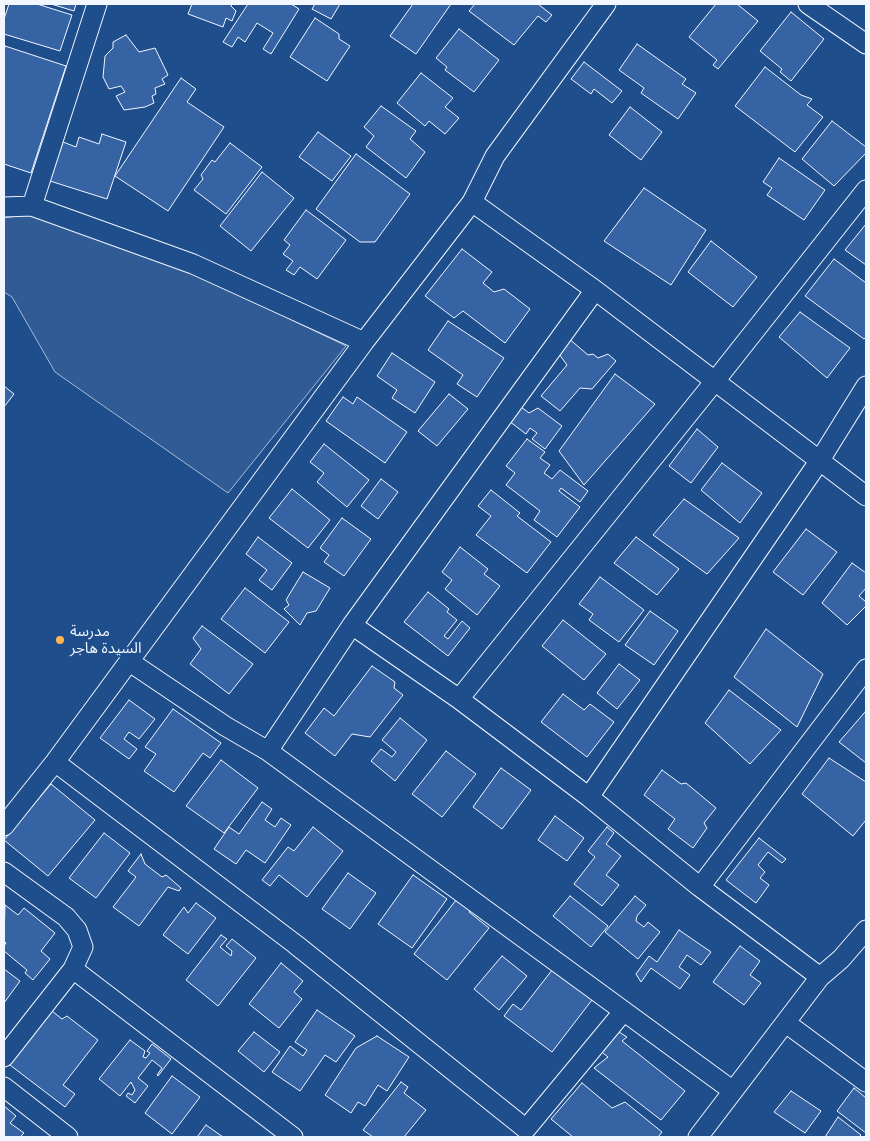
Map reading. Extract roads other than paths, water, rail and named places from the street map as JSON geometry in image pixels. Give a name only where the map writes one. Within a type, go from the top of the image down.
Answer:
[{"type":"street","points":[[32,206],[97,4]]},
{"type":"street","points":[[4,826],[130,662],[364,342],[472,202],[495,156],[606,4]]},
{"type":"street","points":[[808,4],[866,44]]},
{"type":"street","points":[[459,699],[866,190]]},
{"type":"street","points":[[472,202],[595,290],[866,496]]},
{"type":"street","points":[[4,207],[32,206],[193,264],[364,342]]},
{"type":"street","points":[[268,751],[352,625],[595,290]]},
{"type":"street","points":[[589,797],[820,460],[866,386]]},
{"type":"street","points":[[352,625],[459,699],[589,797],[700,887],[820,977]]},
{"type":"street","points":[[130,662],[217,721],[268,751],[733,1092]]},
{"type":"street","points":[[700,887],[866,669]]},
{"type":"street","points":[[55,762],[295,944],[522,1133],[623,1012]]},
{"type":"street","points":[[4,872],[66,916],[77,930],[83,947],[73,969],[4,1057]]},
{"type":"street","points":[[704,1135],[733,1092],[820,977],[841,959],[866,930]]},
{"type":"street","points":[[73,969],[288,1136]]},
{"type":"street","points":[[786,1023],[866,1082]]},
{"type":"street","points":[[4,1087],[68,1137]]},
{"type":"place","name":"مدرسة السيدة هاجر","points":[[60,640]]}]
